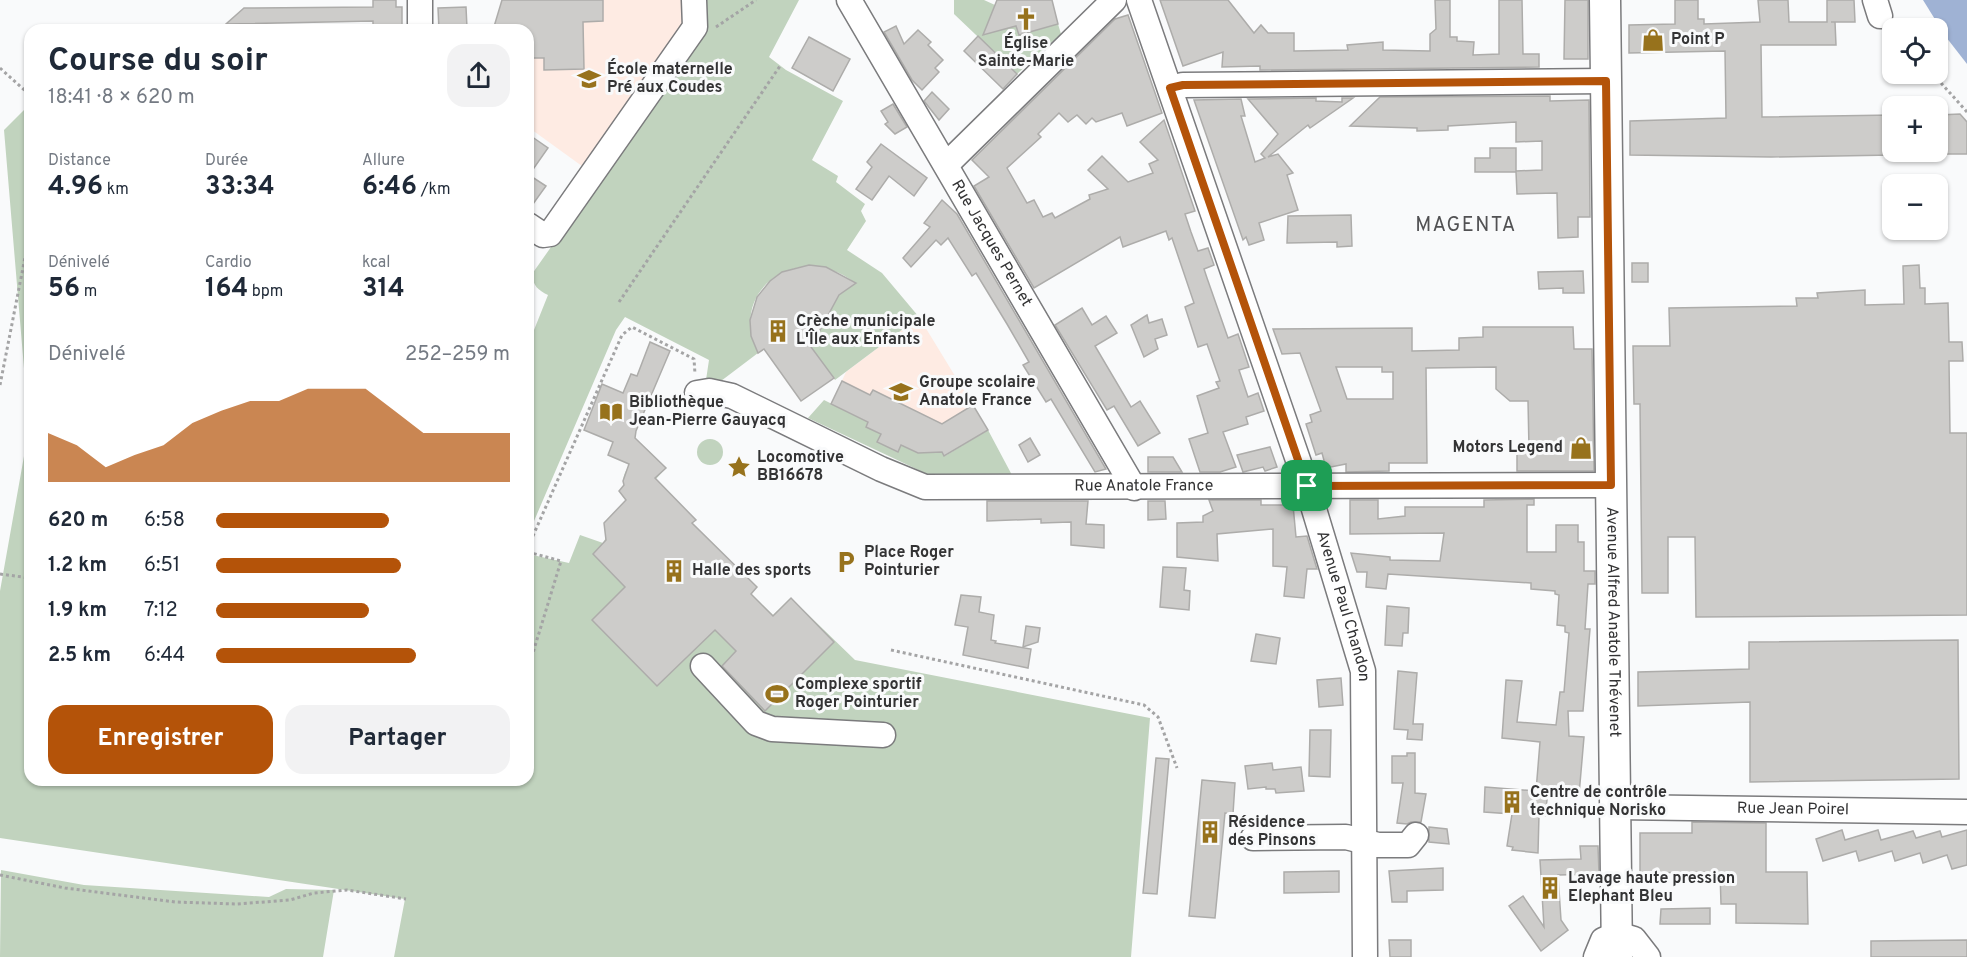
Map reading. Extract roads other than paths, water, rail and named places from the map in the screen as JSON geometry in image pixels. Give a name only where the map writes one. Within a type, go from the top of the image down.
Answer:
[{"type":"main road","name":"Avenue Alfred Anatole Thévenet","points":[[1605,0],[1617,946]]},
{"type":"street","points":[[420,0],[420,24]]},
{"type":"street","points":[[535,230],[550,234],[695,27],[694,0]]},
{"type":"street","name":"Rue Jacques Pernet","points":[[849,0],[947,164],[1134,488]]},
{"type":"street","points":[[947,164],[1114,0]]},
{"type":"street","name":"Avenue Paul Chandon","points":[[1139,0],[1307,486],[1363,670],[1362,840],[1365,957]]},
{"type":"street","points":[[1170,88],[1183,85],[1606,81]]},
{"type":"street","name":"Rue Anatole France","points":[[698,393],[710,391],[732,396],[881,469],[925,487],[1611,485]]},
{"type":"street","points":[[703,666],[756,723],[772,729],[883,735]]},
{"type":"street","name":"Rue Jean Poirel","points":[[1617,807],[1967,812]]},
{"type":"street","points":[[1253,838],[1346,837],[1378,845],[1408,845],[1416,835]]},
{"type":"street","points":[[1596,957],[1603,940],[1617,946],[1634,939],[1648,957]]},
{"type":"water","points":[[1923,0],[1967,0],[1967,64],[1948,40],[1948,18],[1934,18]]},
{"type":"place","name":"Église Sainte-Marie","points":[[1026,19]]},
{"type":"place","name":"Point P","points":[[1653,40]]},
{"type":"place","name":"École maternelle Pré aux Coudes","points":[[589,79]]},
{"type":"place","name":"Crèche municipale L'Île aux Enfants","points":[[778,331]]},
{"type":"place","name":"Groupe scolaire Anatole France","points":[[901,392]]},
{"type":"place","name":"Bibliothèque Jean-Pierre Gauyacq","points":[[611,412]]},
{"type":"place","name":"Motors Legend","points":[[1581,448]]},
{"type":"place","name":"Locomotive BB16678","points":[[739,467]]},
{"type":"place","name":"Place Roger Pointurier","points":[[846,562]]},
{"type":"place","name":"Halle des sports","points":[[674,571]]},
{"type":"place","name":"Complexe sportif Roger Pointurier","points":[[777,694]]},
{"type":"place","name":"Centre de contrôle technique Norisko","points":[[1512,802]]},
{"type":"place","name":"Résidence des Pinsons","points":[[1210,832]]},
{"type":"place","name":"Lavage haute pression Elephant Bleu","points":[[1550,888]]},
{"type":"district","name":"MAGENTA","points":[[1466,226]]}]
